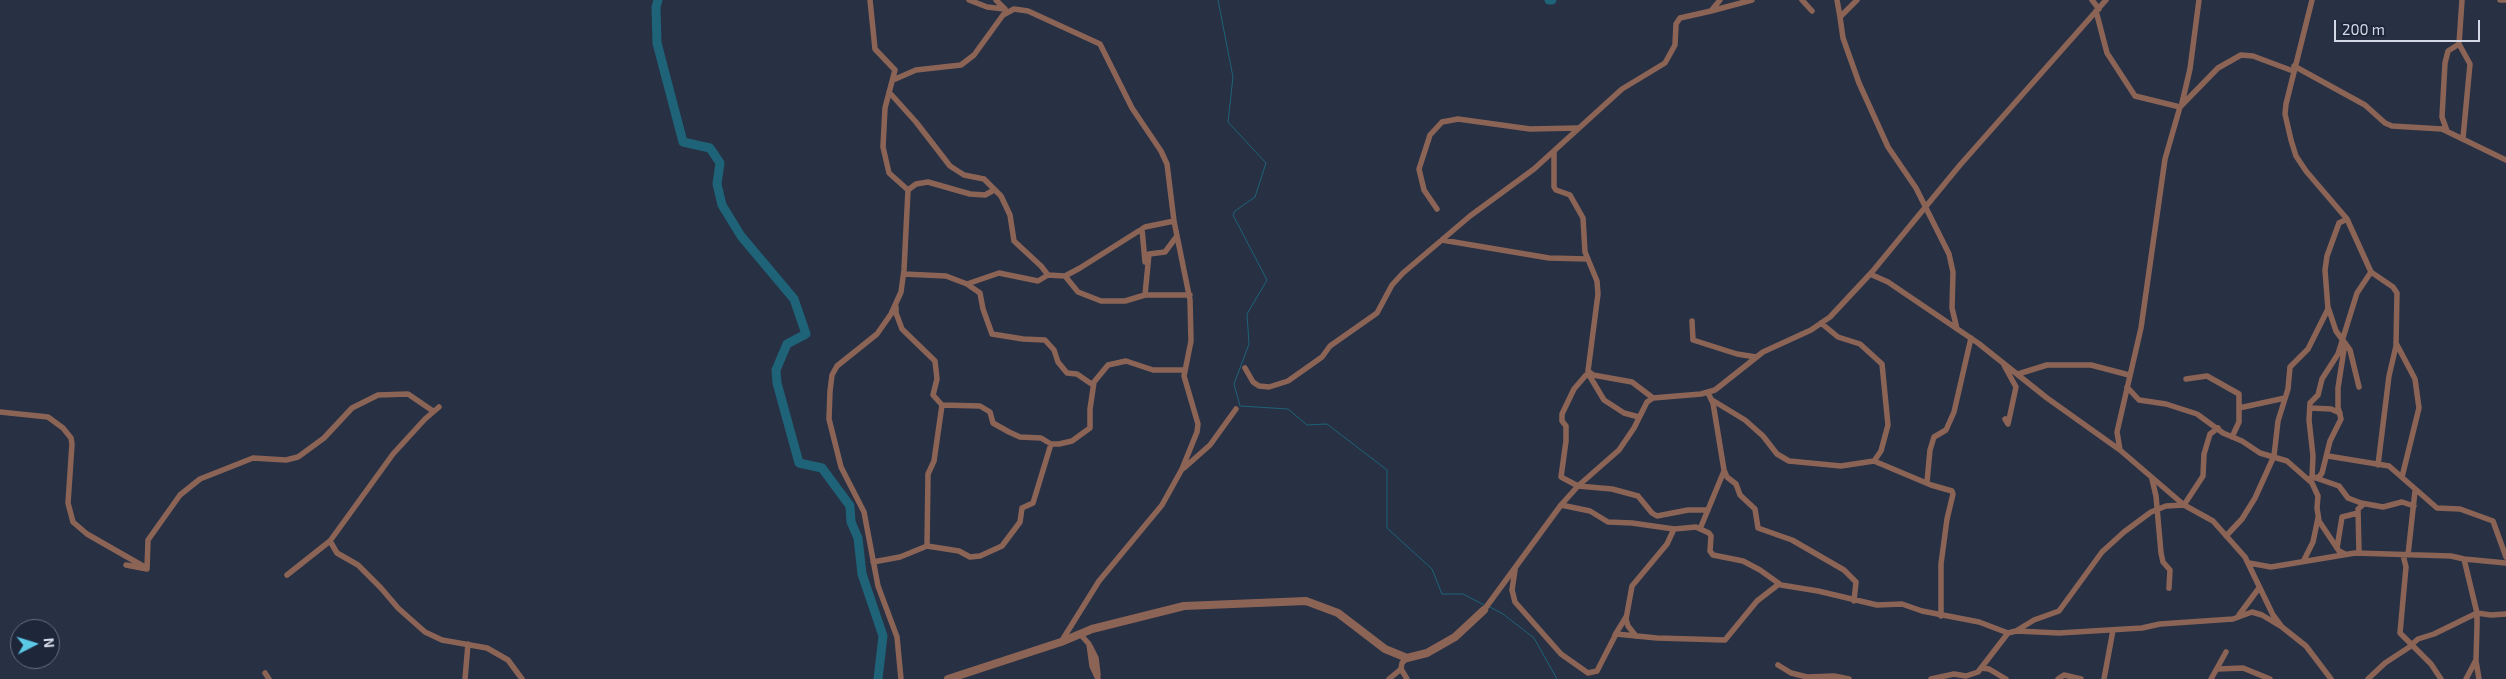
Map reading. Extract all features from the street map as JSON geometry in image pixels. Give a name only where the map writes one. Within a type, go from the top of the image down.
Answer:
[{"type":"street","points":[[870,0],[875,49],[894,68],[893,80],[885,108],[883,147],[886,167],[897,182],[908,190]]},
{"type":"street","points":[[969,0],[987,7],[1023,10],[1033,13],[1100,44],[1104,48],[1132,108],[1167,164],[1174,221],[1190,295],[1191,342],[1185,370],[1186,387],[1198,428],[1182,469],[1162,505],[1099,581],[1061,642]]},
{"type":"street","points":[[996,0],[1007,10]]},
{"type":"street","points":[[1711,11],[1720,0]]},
{"type":"street","points":[[1245,368],[1249,377],[1259,386],[1269,386],[1288,381],[1322,357],[1330,346],[1377,313],[1396,280],[1442,240],[1534,169],[1622,89],[1665,63],[1673,50],[1676,24],[1680,18],[1752,0]]},
{"type":"street","points":[[1802,0],[1812,11]]},
{"type":"street","points":[[1837,0],[1843,38],[1859,83],[1888,146],[1912,181],[1952,263],[1952,308],[1957,329]]},
{"type":"street","points":[[1840,17],[1857,0]]},
{"type":"street","points":[[2092,0],[2098,10],[2107,53],[2135,96],[2181,105]]},
{"type":"street","points":[[1389,679],[1401,669],[1401,665],[1407,658],[1427,653],[1455,637],[1484,610],[1561,505],[1578,486],[1619,450],[1640,418],[1647,402],[1653,398],[1708,393],[1715,390],[1756,356],[1820,324],[1830,317],[1870,274],[1926,209],[1960,165],[2106,0]]},
{"type":"street","points":[[2120,450],[2117,432],[2140,328],[2165,159],[2190,69],[2199,0]]},
{"type":"street","points":[[2312,0],[2293,69],[2285,114],[2296,156],[2346,219],[2371,272],[2393,287],[2397,293],[2396,343],[2389,376],[2378,465]]},
{"type":"street","points":[[2462,0],[2459,44],[2470,64],[2463,138]]},
{"type":"street","points":[[2500,0],[2506,0]]},
{"type":"street","points":[[893,80],[916,70],[952,67],[967,62],[1007,10]]},
{"type":"street","points":[[2447,131],[2442,117],[2445,63],[2448,51],[2459,44]]},
{"type":"street","points":[[2181,105],[2218,68],[2241,55],[2253,56],[2293,69],[2365,105],[2385,123],[2392,126],[2420,126],[2447,131],[2506,160]]},
{"type":"street","points":[[889,92],[916,122],[950,166],[964,175],[984,179],[1001,196],[1009,210],[1014,241],[1041,266],[1048,276]]},
{"type":"street","points":[[1437,208],[1424,190],[1419,169],[1430,135],[1442,122],[1458,119],[1521,129],[1578,128]]},
{"type":"street","points":[[1554,151],[1554,187],[1559,192],[1570,195],[1583,218],[1583,241],[1586,259],[1597,281],[1598,294],[1593,323],[1594,342],[1588,370],[1604,400],[1627,414],[1640,418]]},
{"type":"street","points":[[908,190],[916,184],[928,182],[970,194],[985,195],[994,190]]},
{"type":"street","points":[[908,190],[904,274],[896,305],[896,313],[902,329],[935,361],[937,379],[933,395],[942,405],[980,406],[990,412],[993,423],[1020,437],[1044,438],[1051,444],[1072,441],[1089,430],[1093,385],[1105,367],[1114,362],[1130,361],[1153,370],[1185,370]]},
{"type":"street","points":[[2346,219],[2339,223],[2327,256],[2325,278],[2332,322],[2350,350],[2359,387]]},
{"type":"street","points":[[967,284],[999,273],[1038,282],[1048,276],[1065,276],[1142,229],[1174,221]]},
{"type":"street","points":[[1142,229],[1146,269]]},
{"type":"street","points":[[1145,295],[1148,254],[1165,252],[1177,236]]},
{"type":"street","points":[[1442,240],[1549,258],[1586,259]]},
{"type":"street","points":[[2312,478],[2322,473],[2328,456],[2330,442],[2341,419],[2339,380],[2344,342],[2357,293],[2371,272]]},
{"type":"street","points":[[904,274],[946,276],[967,284],[980,293],[983,309],[992,334],[1045,340],[1054,350],[1060,365],[1067,373],[1077,374],[1093,385]]},
{"type":"street","points":[[1870,274],[1888,282],[2002,361],[2120,450],[2184,505],[2213,521],[2249,564],[2266,604],[2282,627]]},
{"type":"street","points":[[1065,276],[1078,292],[1095,300],[1120,302],[1145,295],[1190,295]]},
{"type":"street","points":[[896,305],[877,334],[840,362],[832,375],[829,419],[836,452],[864,512],[880,593],[897,637],[901,679]]},
{"type":"street","points":[[2226,536],[2242,519],[2255,498],[2274,456],[2278,421],[2285,398],[2290,367],[2308,349],[2328,306]]},
{"type":"street","points":[[1692,321],[1692,340],[1722,350],[1756,356]]},
{"type":"street","points":[[1820,324],[1838,337],[1860,344],[1882,364],[1888,425],[1876,462]]},
{"type":"street","points":[[1927,482],[1930,450],[1934,437],[1946,430],[1954,412],[1970,338]]},
{"type":"street","points":[[2304,560],[2313,542],[2318,516],[2318,496],[2312,478],[2311,402],[2318,396],[2322,379],[2344,342]]},
{"type":"street","points":[[2396,343],[2415,379],[2419,408],[2402,477]]},
{"type":"street","points":[[2002,361],[2016,387],[2008,424],[2005,419]]},
{"type":"street","points":[[2018,374],[2047,365],[2091,365],[2129,375]]},
{"type":"street","points":[[1653,398],[1640,386],[1632,382],[1586,374],[1569,396],[1562,419],[1566,426],[1566,441],[1560,476],[1578,486],[1612,489],[1638,496],[1652,513],[1657,516],[1688,510],[1708,510]]},
{"type":"street","points":[[2186,379],[2207,376],[2222,382],[2239,394],[2239,422],[2232,437]]},
{"type":"street","points":[[2127,387],[2139,400],[2166,404],[2197,414],[2223,433],[2260,453],[2287,461],[2312,478],[2339,486],[2348,498],[2364,504],[2383,507],[2402,502],[2414,506]]},
{"type":"street","points":[[1708,393],[1712,400],[1724,470],[1727,477],[1736,484],[1740,496],[1757,512],[1758,528],[1792,540],[1844,570],[1856,582],[1854,601]]},
{"type":"street","points":[[147,569],[148,540],[180,495],[200,479],[252,458],[286,460],[298,457],[324,438],[352,408],[378,395],[408,394],[436,409],[393,454],[330,541],[287,575]]},
{"type":"street","points":[[2239,408],[2285,398]]},
{"type":"street","points":[[1712,400],[1745,420],[1763,436],[1777,454],[1789,461],[1841,466],[1876,462],[1952,490],[1953,494],[1947,519],[1941,564],[1941,616]]},
{"type":"street","points":[[927,546],[928,474],[934,462],[942,405]]},
{"type":"street","points":[[2310,408],[2331,409],[2340,413]]},
{"type":"street","points":[[1182,469],[1210,445],[1236,409]]},
{"type":"street","points":[[0,412],[48,417],[64,428],[71,438],[72,444],[68,503],[72,522],[87,534],[147,569]]},
{"type":"street","points":[[1561,505],[1590,511],[1608,522],[1632,523],[1674,529],[1693,526],[1711,536],[1710,551],[1713,555],[1743,561],[1760,570],[1779,584],[1877,605],[1902,604],[1941,616],[1979,622],[2008,633],[2016,631],[2034,620],[2059,611],[2102,552],[2124,532],[2154,511],[2184,505],[2203,476],[2204,454],[2208,438],[2211,432],[2218,428]]},
{"type":"street","points":[[2104,439],[2117,432]]},
{"type":"street","points":[[873,562],[900,557],[927,546],[960,552],[970,557],[984,554],[1005,544],[1022,518],[1022,508],[1033,503],[1051,444]]},
{"type":"street","points":[[2328,456],[2389,466],[2415,491],[2441,510],[2460,509],[2494,521],[2506,557]]},
{"type":"street","points":[[1700,529],[1724,470]]},
{"type":"street","points":[[2152,478],[2157,502],[2154,511],[2162,559],[2170,570],[2169,588]]},
{"type":"street","points":[[2415,491],[2406,555],[2399,630],[2411,646],[2431,664],[2441,679]]},
{"type":"street","points":[[2359,553],[2358,509],[2364,504]]},
{"type":"street","points":[[2337,548],[2342,517],[2358,513]]},
{"type":"street","points":[[2318,516],[2322,526],[2337,548],[2345,554]]},
{"type":"street","points":[[1515,568],[1512,590],[1515,602],[1561,654],[1588,673],[1597,671],[1615,634],[1626,617],[1632,586],[1666,544],[1674,529]]},
{"type":"street","points":[[2503,545],[2506,538]]},
{"type":"street","points":[[330,541],[337,553],[358,565],[398,608],[426,632],[442,640],[487,648],[508,660],[522,679]]},
{"type":"street","points":[[2249,564],[2271,566],[2359,553],[2451,556],[2464,560],[2506,563]]},
{"type":"street","points":[[2464,560],[2477,613],[2476,660],[2479,679]]},
{"type":"street","points":[[126,565],[147,569]]},
{"type":"street","points":[[1615,634],[1722,641],[1727,638],[1757,601],[1779,584]]},
{"type":"street","points":[[2238,617],[2259,588]]},
{"type":"street","points":[[948,679],[1080,634],[1184,606],[1306,601],[1338,613],[1385,649],[1407,658]]},
{"type":"street","points":[[2016,631],[2059,634],[2113,630],[2227,620],[2254,612],[2282,627],[2306,646],[2331,679]]},
{"type":"street","points":[[2368,679],[2385,663],[2420,638],[2434,634],[2477,613],[2490,616],[2506,614]]},
{"type":"street","points":[[1626,617],[1628,626],[1636,636]]},
{"type":"street","points":[[2104,679],[2113,630]]},
{"type":"street","points":[[1931,679],[1954,674],[1973,674],[1981,668],[2008,633]]},
{"type":"street","points":[[1080,634],[1096,658],[1098,679]]},
{"type":"street","points":[[465,679],[468,644]]},
{"type":"street","points":[[2211,679],[2226,652]]},
{"type":"street","points":[[2466,679],[2476,660]]},
{"type":"street","points":[[1778,665],[1791,673],[1807,677],[1834,676],[1849,679]]},
{"type":"street","points":[[1981,668],[1989,669],[2006,679]]},
{"type":"street","points":[[2218,669],[2243,668],[2270,679]]},
{"type":"street","points":[[1401,669],[1406,679]]},
{"type":"street","points":[[265,673],[269,679]]},
{"type":"street","points":[[2058,679],[2064,674],[2082,679]]},
{"type":"waterway","points":[[658,0],[656,7],[657,43],[683,142],[710,148],[720,163],[717,184],[722,205],[741,236],[794,299],[806,334],[787,344],[776,370],[777,383],[799,463],[822,468],[850,506],[851,522],[858,538],[862,574],[883,636],[878,679]]},
{"type":"waterway","points":[[1218,0],[1233,77],[1228,122],[1266,163],[1255,197],[1235,211],[1233,215],[1267,280],[1247,314],[1249,344],[1234,384],[1240,406],[1288,409],[1307,425],[1327,424],[1387,470],[1387,528],[1432,569],[1442,594],[1463,594],[1484,605]]},
{"type":"waterway","points":[[1488,606],[1503,614],[1534,638],[1557,679]]}]
